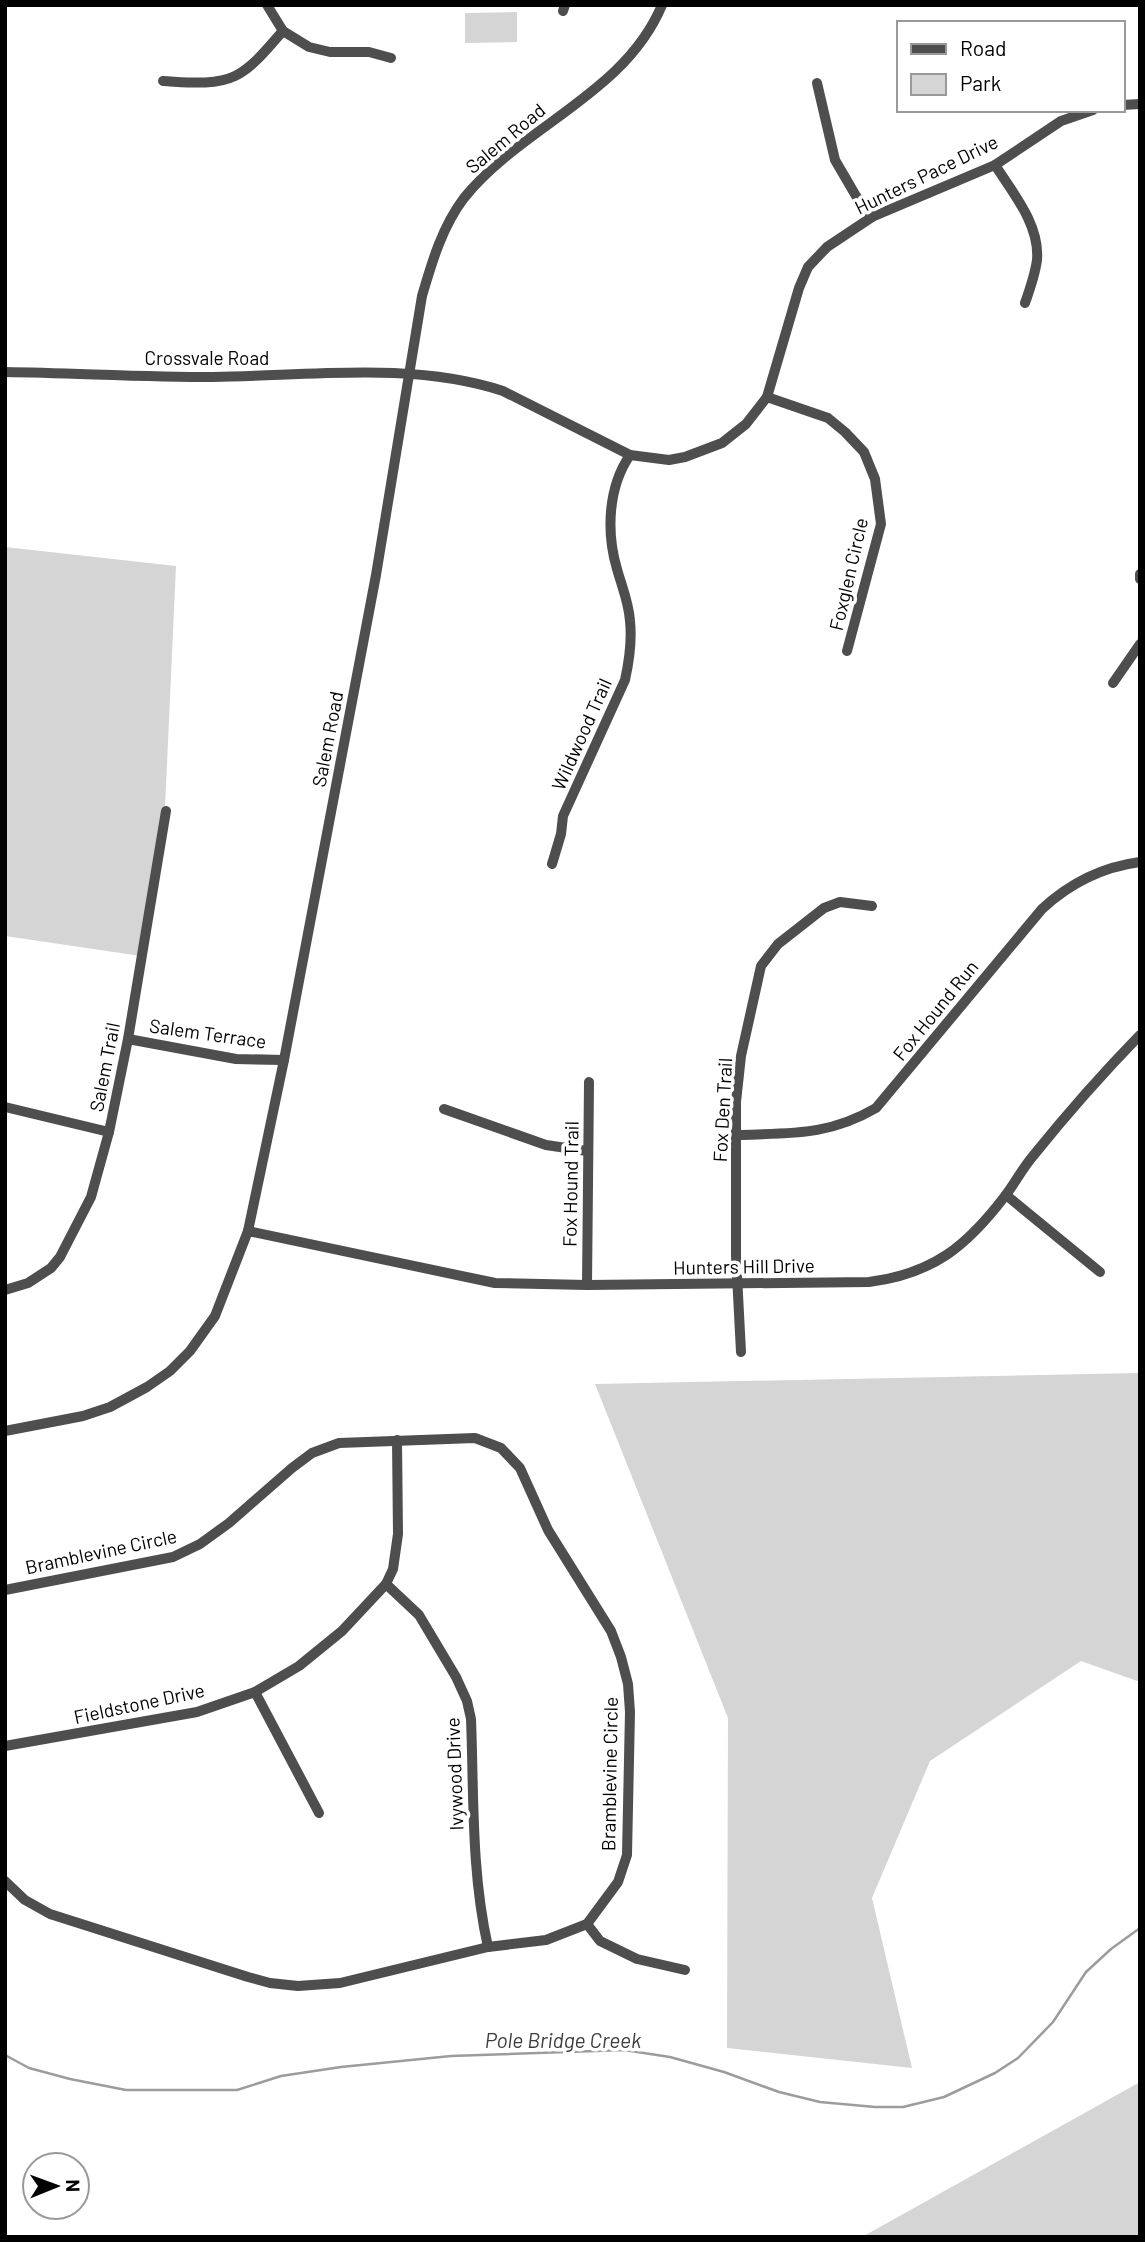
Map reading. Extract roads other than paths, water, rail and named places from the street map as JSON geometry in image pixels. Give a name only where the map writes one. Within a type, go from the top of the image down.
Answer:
[{"type":"street","points":[[267,5],[283,31],[309,47],[330,52],[369,52],[391,58]]},
{"type":"street","name":"Salem Road","points":[[5,1431],[83,1416],[110,1407],[147,1387],[170,1371],[190,1351],[215,1316],[248,1231],[284,1060],[376,575],[422,296],[432,259],[462,201],[481,179],[600,84],[634,52],[662,5]]},
{"type":"street","points":[[163,81],[201,82],[233,77],[247,68],[283,31]]},
{"type":"street","points":[[817,83],[835,160],[856,197],[872,217]]},
{"type":"street","name":"Hunters Pace Drive","points":[[409,373],[503,391],[630,455],[669,460],[722,443],[746,424],[767,397],[799,288],[808,267],[827,247],[872,217],[995,165],[1061,121],[1087,112]]},
{"type":"street","points":[[995,165],[1020,204],[1035,239],[1037,261],[1025,303]]},
{"type":"street","name":"Crossvale Road","points":[[5,372],[210,377],[409,373]]},
{"type":"street","name":"Foxglen Circle","points":[[767,397],[828,418],[864,453],[875,479],[881,524],[847,651]]},
{"type":"street","name":"Wildwood Trail","points":[[552,864],[563,816],[625,680],[630,622],[616,567],[610,527],[612,499],[621,469],[630,455]]},
{"type":"street","points":[[1113,683],[1140,645]]},
{"type":"street","name":"Salem Trail","points":[[5,1290],[40,1277],[60,1257],[91,1197],[109,1132],[128,1039],[166,811]]},
{"type":"street","name":"Fox Hound Run","points":[[737,1135],[817,1132],[845,1125],[876,1108],[1052,899],[1088,877],[1114,867],[1140,862]]},
{"type":"street","name":"Fox Den Trail","points":[[741,1352],[737,1284],[736,1102],[741,1056],[761,966],[778,944],[824,908],[841,902],[872,906]]},
{"type":"street","name":"Hunters Hill Drive","points":[[248,1231],[495,1283],[587,1286],[869,1282],[911,1273],[953,1252],[1006,1195],[1033,1155],[1140,1035]]},
{"type":"street","name":"Salem Terrace","points":[[128,1039],[236,1059],[284,1060]]},
{"type":"street","name":"Fox Hound Trail","points":[[587,1286],[589,1082]]},
{"type":"street","points":[[5,1107],[109,1132]]},
{"type":"street","points":[[444,1109],[545,1145],[587,1151]]},
{"type":"street","points":[[1006,1195],[1100,1272]]},
{"type":"street","name":"Bramblevine Circle","points":[[5,1590],[173,1557],[200,1544],[229,1523],[312,1453],[339,1443],[475,1438],[501,1448],[520,1468],[548,1530],[604,1618],[617,1644],[625,1670],[630,1698],[627,1855],[618,1882],[587,1924]]},
{"type":"street","name":"Fieldstone Drive","points":[[5,1746],[197,1712],[255,1692],[299,1666],[342,1632],[386,1584],[393,1569],[398,1534],[397,1440]]},
{"type":"street","name":"Ivywood Drive","points":[[386,1584],[419,1615],[467,1701],[471,1719],[475,1866],[480,1912],[488,1947]]},
{"type":"street","points":[[255,1692],[319,1813]]},
{"type":"street","points":[[5,1881],[25,1900],[50,1914],[248,1977],[284,1985],[340,1983],[488,1947],[546,1940],[587,1924],[600,1941],[637,1959],[685,1970]]},
{"type":"waterway","name":"Pole Bridge Creek","points":[[5,2055],[29,2068],[126,2090],[237,2090],[281,2076],[341,2067],[451,2056],[624,2050],[670,2057],[724,2072],[779,2092],[820,2102],[903,2107],[944,2097],[995,2073],[1018,2058],[1053,2022],[1086,1972],[1140,1928]]}]
